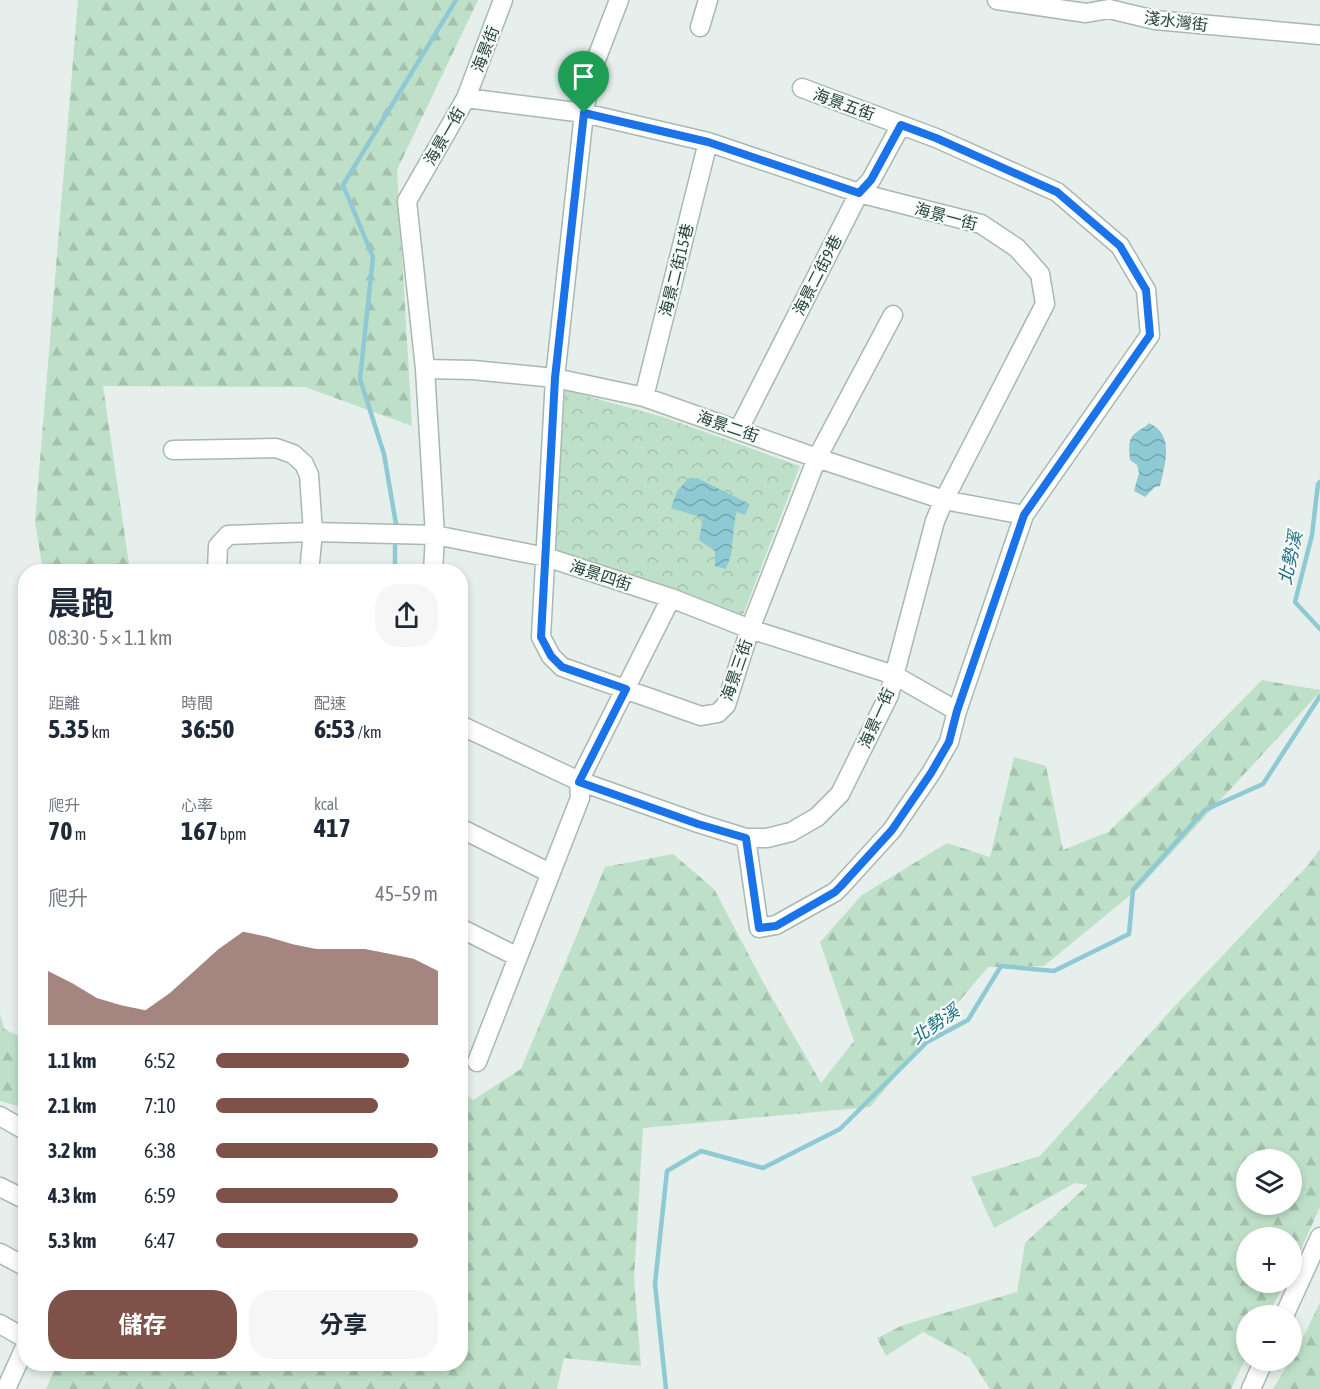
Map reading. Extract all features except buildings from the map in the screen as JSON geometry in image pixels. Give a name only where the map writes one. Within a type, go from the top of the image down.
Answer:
[{"type":"street","name":"海景街","points":[[466,98],[503,0]]},
{"type":"street","name":"海景三街","points":[[619,0],[591,73],[584,113],[555,378],[541,637],[551,656],[562,667],[701,717],[718,713],[726,705],[750,629],[817,458],[893,315]]},
{"type":"street","points":[[700,27],[708,0]]},
{"type":"street","name":"淺水灣街","points":[[997,0],[1086,13],[1108,9],[1155,20],[1320,35]]},
{"type":"street","name":"海景五街","points":[[746,838],[759,928],[776,926],[835,892],[892,830],[949,742],[957,711],[1024,515],[1150,335],[1146,290],[1120,246],[1057,192],[936,138],[802,88]]},
{"type":"street","name":"海景一街","points":[[434,564],[435,535],[425,369],[407,201],[466,98],[584,113],[708,142],[859,193],[981,224],[1017,248],[1040,274],[1045,304],[934,521],[889,695],[840,794],[817,817],[791,832],[767,838],[746,838],[698,824],[579,782],[468,729]]},
{"type":"street","name":"海景二街9巷","points":[[739,429],[859,193],[871,180],[901,125]]},
{"type":"street","name":"海景二街15巷","points":[[644,397],[708,142]]},
{"type":"street","name":"海景二街","points":[[425,369],[473,370],[555,378],[644,397],[944,500],[1024,515]]},
{"type":"street","points":[[173,450],[276,448],[293,454],[304,464],[309,475],[313,531],[310,564]]},
{"type":"street","name":"海景四街","points":[[217,564],[218,546],[228,535],[313,531],[435,535],[546,558],[671,598],[750,629],[894,675],[957,711]]},
{"type":"street","points":[[477,1062],[580,798],[579,782],[671,598]]},
{"type":"street","points":[[468,832],[550,873]]},
{"type":"street","points":[[468,932],[518,957]]},
{"type":"street","points":[[0,1116],[18,1126]]},
{"type":"street","points":[[0,1187],[18,1196]]},
{"type":"street","points":[[1289,1305],[1320,1236]]},
{"type":"street","points":[[0,1253],[18,1263]]},
{"type":"street","points":[[0,1324],[18,1334]]},
{"type":"street","points":[[6,1389],[18,1362]]},
{"type":"street","points":[[1251,1389],[1259,1371]]},
{"type":"green space","points":[[78,0],[478,0],[397,170],[412,426],[305,387],[103,386],[129,564],[42,564],[35,521]]},
{"type":"green space","points":[[565,390],[663,417],[800,466],[743,615],[552,551]]},
{"type":"green space","points":[[1262,680],[1320,690],[1139,888],[1044,966],[988,967],[870,1107],[643,1128],[634,1279],[641,1366],[564,1358],[557,1389],[46,1389],[54,1371],[468,1371],[468,1096],[473,1100],[521,1069],[605,867],[673,854],[714,889],[763,982],[821,1083],[854,1041],[820,942],[862,895],[947,843],[990,857],[1014,757],[1046,766],[1063,850],[1108,832]]},
{"type":"green space","points":[[1320,849],[1320,1207],[1302,1247],[1302,1227],[1236,1227],[1236,1293],[1280,1293],[1273,1305],[1236,1305],[1236,1371],[1240,1371],[1231,1389],[990,1389],[969,1357],[923,1332],[886,1356],[877,1338],[903,1325],[1017,1292],[1025,1243],[1088,1185],[1075,1183],[994,1228],[971,1177],[1040,1156],[1171,1010],[1309,864]]},
{"type":"green space","points":[[0,1014],[4,1029],[18,1036],[18,1106],[0,1101]]},
{"type":"green space","points":[[1320,1302],[1320,1389],[1273,1389],[1284,1371],[1302,1371],[1302,1340]]},
{"type":"water","points":[[1149,423],[1162,435],[1165,442],[1166,459],[1160,486],[1155,487],[1145,497],[1134,491],[1139,473],[1137,465],[1130,460],[1129,448],[1134,435]]},
{"type":"water","points":[[689,478],[697,478],[750,504],[745,515],[737,512],[731,555],[726,569],[715,566],[715,551],[699,540],[703,518],[671,508],[677,491]]},
{"type":"waterway","points":[[396,524],[384,454],[360,379],[373,257],[343,185],[456,0]]},
{"type":"waterway","name":"北勢溪","points":[[1320,482],[1312,535],[1295,602],[1320,629]]},
{"type":"waterway","points":[[395,546],[395,564]]},
{"type":"waterway","name":"北勢溪","points":[[666,1389],[655,1284],[667,1171],[701,1151],[763,1168],[840,1129],[927,1042],[968,1020],[1001,966],[1054,971],[1129,934],[1133,890],[1205,810],[1263,784],[1320,696]]},
{"type":"route","points":[[584,113],[708,142],[859,193],[871,180],[901,125],[936,138],[1057,192],[1120,246],[1146,290],[1150,335],[1024,515],[957,711],[949,742],[931,773],[892,830],[835,892],[776,926],[759,928],[746,838],[698,824],[579,782],[626,689],[562,667],[551,656],[541,637],[555,378],[584,113]]}]
